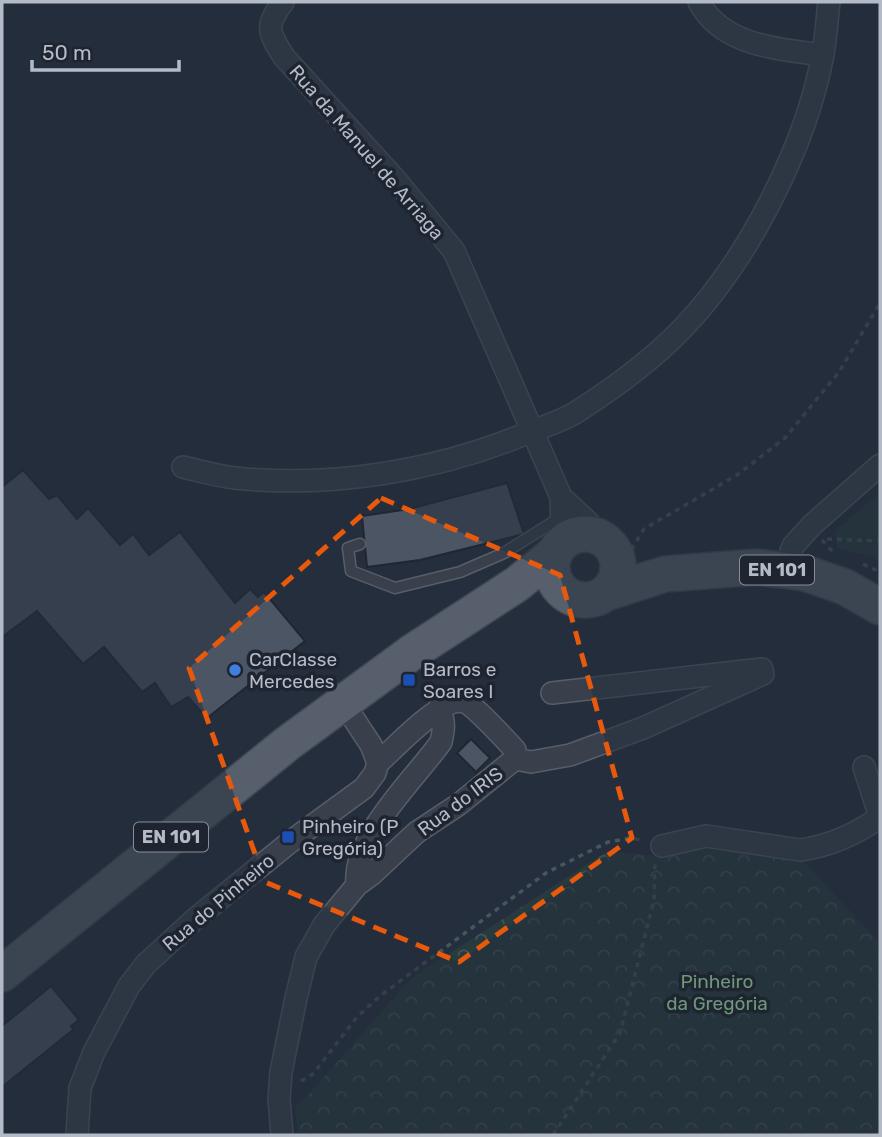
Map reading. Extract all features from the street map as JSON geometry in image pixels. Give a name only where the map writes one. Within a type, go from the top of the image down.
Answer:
[{"type":"main road","name":"EN 101","points":[[2,974],[288,743],[411,653],[517,584],[559,528],[574,536],[588,534],[634,566],[665,574]]},
{"type":"main road","points":[[559,528],[552,566],[553,577],[566,595]]},
{"type":"main road","points":[[606,593],[617,575],[614,551]]},
{"type":"main road","name":"EN 101","points":[[411,653],[524,603],[566,595],[587,601],[665,574],[757,567],[805,573],[845,587],[880,607]]},
{"type":"street","name":"Rua da Manuel de Arriaga","points":[[284,2],[270,21],[270,36],[284,57],[395,179],[454,251],[531,432],[559,528]]},
{"type":"street","points":[[699,2],[720,28],[755,45],[823,55]]},
{"type":"street","points":[[183,467],[234,478],[317,480],[395,474],[489,450],[576,413],[637,368],[681,330],[724,279],[766,207],[799,139],[823,55],[829,2]]},
{"type":"street","points":[[784,571],[793,546],[826,512],[880,465]]},
{"type":"street","points":[[515,759],[531,762],[570,755],[643,729],[763,674],[762,669],[552,693]]},
{"type":"street","name":"Rua do IRIS","points":[[282,1135],[279,1098],[281,1072],[306,957],[324,925],[357,885],[417,832],[458,805],[515,759],[515,750],[467,703],[454,702],[439,708],[444,718],[441,742],[376,823],[355,870],[357,885]]},
{"type":"street","points":[[344,704],[379,762],[439,708]]},
{"type":"street","name":"Rua do Pinheiro","points":[[77,1135],[80,1088],[94,1052],[129,986],[146,964],[194,919],[290,842],[364,788],[379,762]]},
{"type":"street","points":[[662,846],[706,836],[800,850],[815,848],[856,834],[880,817],[864,767]]},
{"type":"lane","points":[[360,544],[348,548],[351,571],[395,588],[460,572],[559,528]]},
{"type":"path","points":[[614,551],[644,529],[737,475],[785,438],[839,372],[880,303]]},
{"type":"path","points":[[821,539],[824,531],[833,522],[826,512]]},
{"type":"path","points":[[821,539],[878,541]]},
{"type":"path","points":[[821,539],[831,551],[841,555]]},
{"type":"path","points":[[860,563],[880,572]]},
{"type":"path","points":[[281,1072],[291,1082],[304,1081],[313,1074],[356,1017],[380,996],[546,873],[608,842],[631,838],[662,846],[656,859],[654,900],[620,1033],[553,1135]]},
{"type":"highlighted area","points":[[381,498],[560,575],[632,838],[459,962],[265,882],[189,668]]},
{"type":"green space","points":[[880,492],[880,562],[874,557],[837,548],[835,531]]},
{"type":"green space","name":"Pinheiro da Gregória","points":[[706,846],[800,858],[880,943],[880,1135],[298,1135],[295,1107],[411,978],[608,851],[663,857]]},
{"type":"building","points":[[23,470],[49,499],[57,495],[77,519],[88,508],[120,545],[133,534],[149,555],[180,532],[235,603],[250,589],[258,597],[264,592],[305,641],[207,718],[188,697],[171,707],[155,683],[142,692],[104,647],[83,664],[37,611],[2,637],[2,487]]},
{"type":"building","points":[[507,483],[524,534],[420,560],[367,567],[362,516],[409,509]]},
{"type":"building","points":[[471,739],[490,758],[476,772],[457,753]]},
{"type":"building","points":[[51,986],[79,1020],[71,1026],[74,1029],[2,1087],[2,1026]]},
{"type":"place","name":"CarClasse Mercedes","points":[[235,670]]},
{"type":"place","name":"Barros e Soares I","points":[[409,680]]},
{"type":"place","name":"Pinheiro (P Gregória)","points":[[288,837]]}]
